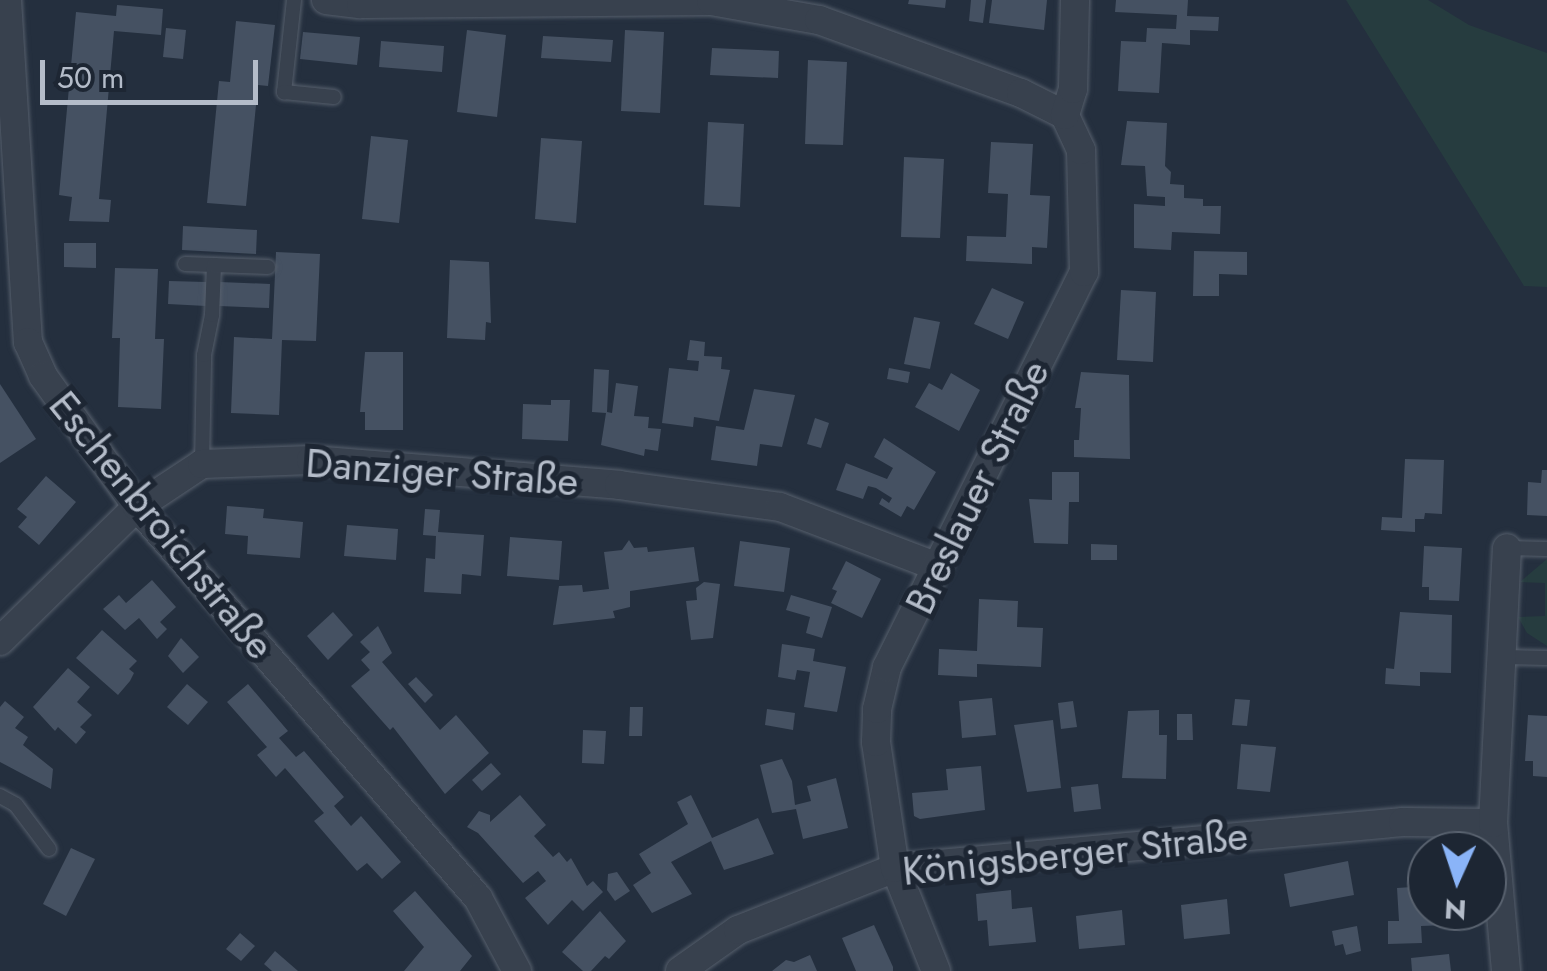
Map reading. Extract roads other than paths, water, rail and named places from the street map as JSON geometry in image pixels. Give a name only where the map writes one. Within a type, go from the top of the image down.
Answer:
[{"type":"street","name":"Eschenbroichstraße","points":[[6,0],[28,342],[42,376],[137,507],[478,898],[517,971]]},
{"type":"street","points":[[326,0],[362,4],[711,2],[820,20],[1021,93],[1065,115]]},
{"type":"street","name":"Breslauer Straße","points":[[936,971],[895,868],[876,742],[877,710],[887,667],[1084,272],[1080,150],[1065,115],[1072,88],[1075,0]]},
{"type":"street","name":"Danziger Straße","points":[[202,464],[311,460],[619,484],[780,507],[938,567]]},
{"type":"street","points":[[0,641],[137,507],[202,464]]},
{"type":"street","points":[[1506,971],[1493,824],[1507,548]]},
{"type":"street","name":"Königsberger Straße","points":[[680,971],[738,930],[895,868],[1403,822],[1493,824]]},
{"type":"lane","points":[[294,0],[284,92],[334,97]]},
{"type":"lane","points":[[185,264],[268,267]]},
{"type":"lane","points":[[202,464],[204,356],[212,315],[214,265]]},
{"type":"lane","points":[[1507,548],[1547,549]]},
{"type":"lane","points":[[1504,657],[1547,658]]},
{"type":"lane","points":[[0,796],[16,805],[50,849]]}]
